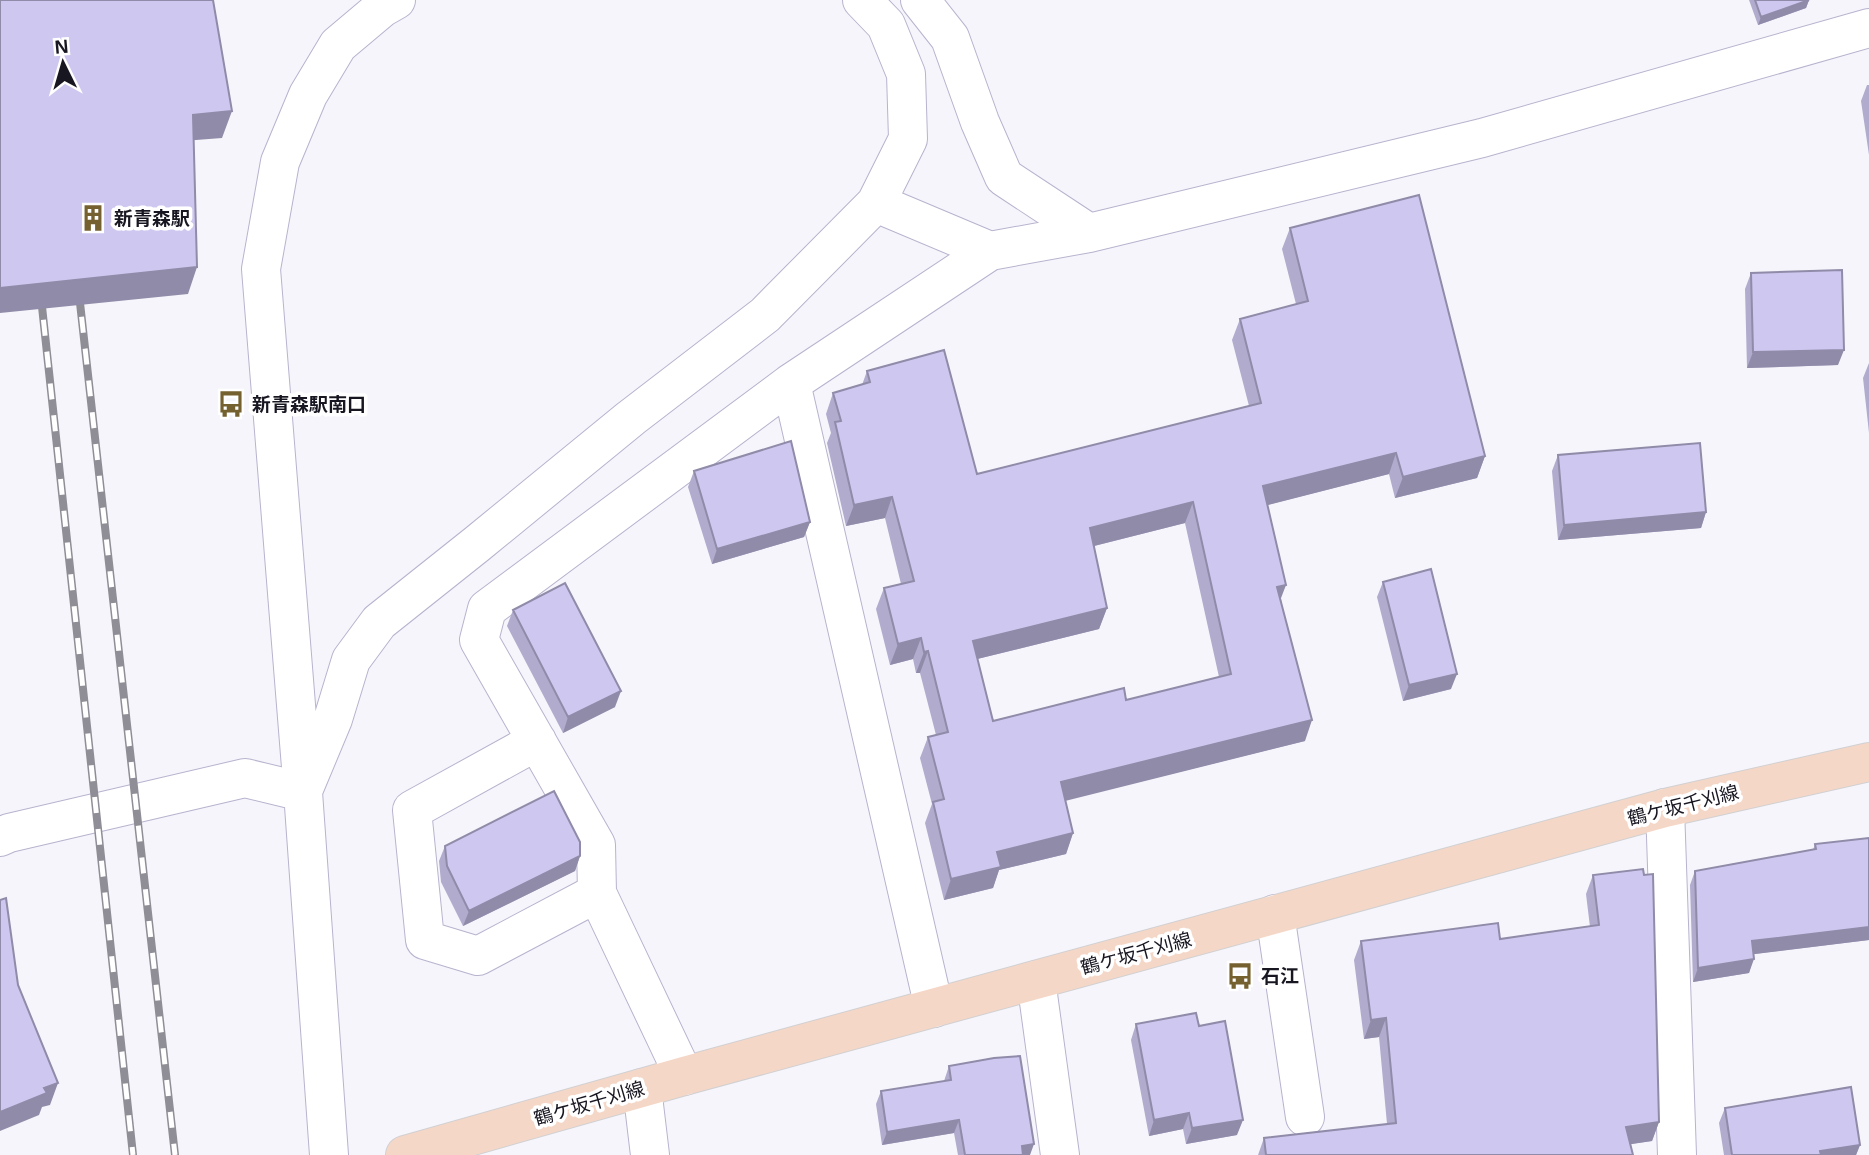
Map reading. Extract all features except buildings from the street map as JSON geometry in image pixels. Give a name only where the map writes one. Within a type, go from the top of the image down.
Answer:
[{"type":"main road","name":"鶴ケ坂千刈線","points":[[405,1155],[1665,808],[1869,762]]},
{"type":"street","points":[[329,1155],[261,269],[280,162],[307,95],[338,45],[382,8],[396,0]]},
{"type":"street","points":[[303,792],[333,719],[351,660],[379,622],[631,418],[765,315],[876,203],[908,139],[905,74],[886,25],[862,0]]},
{"type":"street","points":[[920,0],[950,38],[980,122],[1004,177],[1090,233]]},
{"type":"street","points":[[684,1076],[597,893],[596,845],[479,640],[487,609],[791,383],[990,251],[1090,233],[1482,138],[1869,29]]},
{"type":"street","points":[[876,203],[990,251]]},
{"type":"street","points":[[791,383],[934,1008]]},
{"type":"street","points":[[537,741],[412,810],[425,940],[478,956],[597,893]]},
{"type":"street","points":[[0,837],[9,832],[245,778],[303,792]]},
{"type":"street","points":[[1665,808],[1677,1155]]},
{"type":"street","points":[[1275,914],[1305,1117]]},
{"type":"street","points":[[1037,980],[1060,1155]]},
{"type":"street","points":[[642,1088],[650,1155]]},
{"type":"railway","points":[[78,285],[175,1155]]},
{"type":"railway","points":[[40,288],[133,1155]]},
{"type":"place","name":"新青森駅","points":[[93,218]]},
{"type":"place","name":"新青森駅南口","points":[[231,404]]},
{"type":"place","name":"石江","points":[[1240,976]]}]
